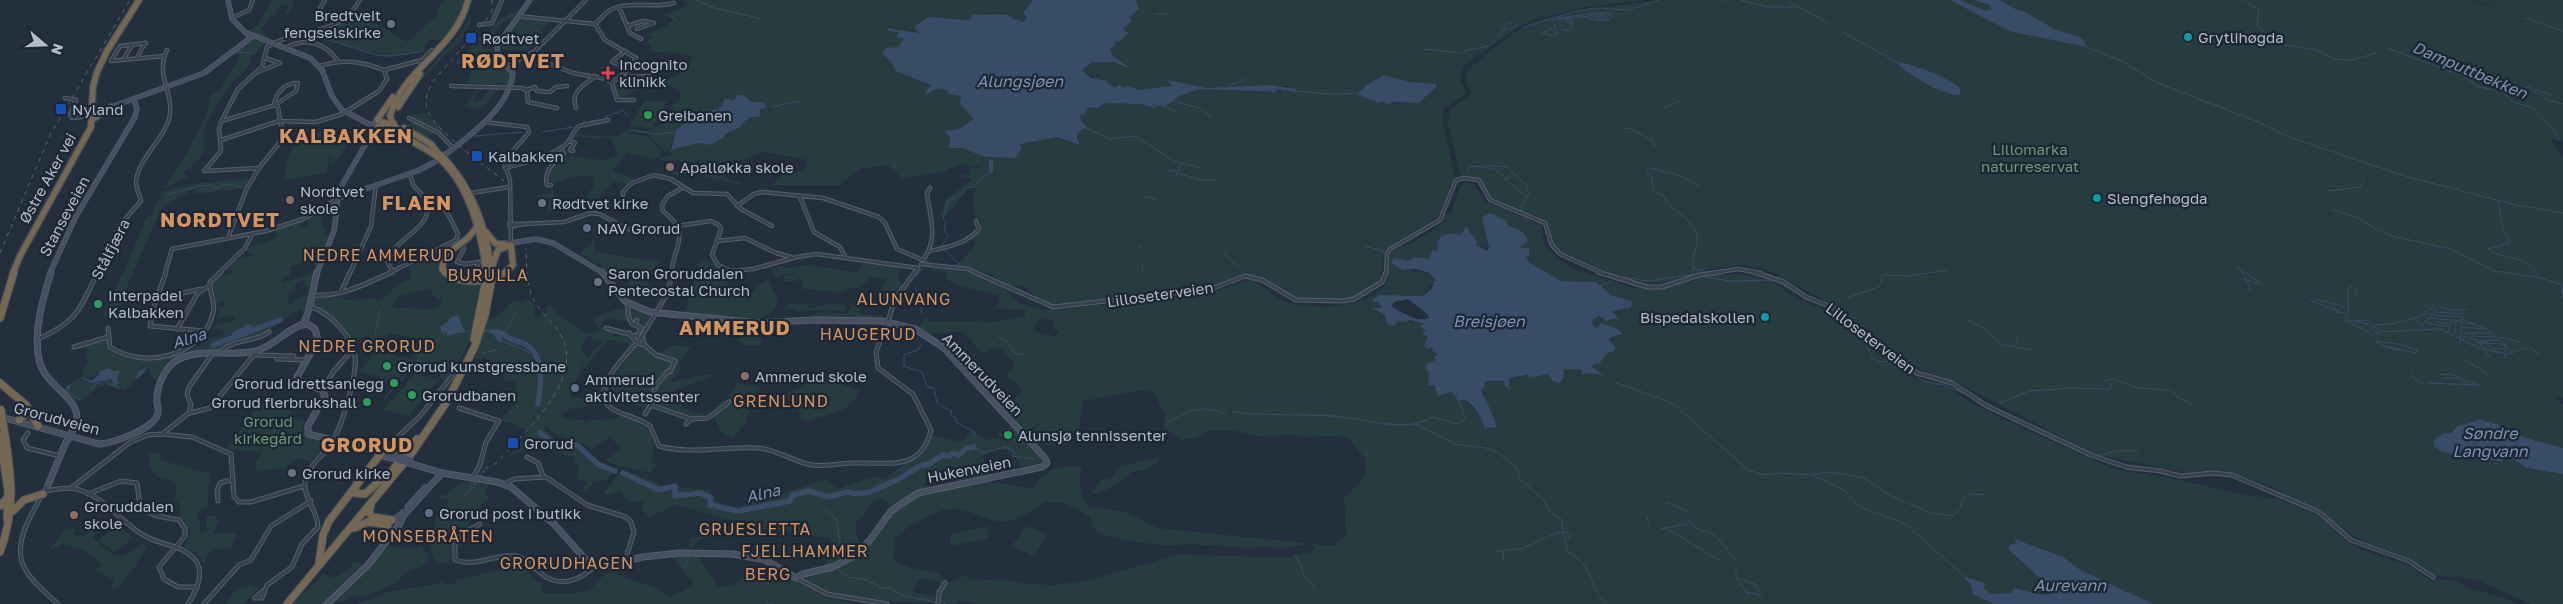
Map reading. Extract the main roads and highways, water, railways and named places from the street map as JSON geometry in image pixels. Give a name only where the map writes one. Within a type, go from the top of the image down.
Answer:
[{"type":"highway","name":"Østre Aker vei","points":[[0,318],[9,284],[24,248],[42,222],[47,212],[45,209],[86,137],[92,114],[92,88],[98,70],[137,0]]},
{"type":"highway","points":[[438,153],[404,131],[395,117],[395,108],[400,98],[456,30],[464,16],[468,0]]},
{"type":"highway","points":[[472,0],[468,16],[460,30],[396,98],[390,116],[398,132],[437,157],[448,168],[477,226],[489,272]]},
{"type":"highway","points":[[398,107],[419,74]]},
{"type":"highway","points":[[376,124],[394,95],[419,74]]},
{"type":"highway","points":[[111,107],[92,114],[101,109],[111,107]]},
{"type":"highway","name":"Østre Aker vei","points":[[0,300],[16,256],[81,140],[92,114]]},
{"type":"highway","points":[[376,124],[387,116]]},
{"type":"highway","points":[[376,124],[389,124]]},
{"type":"highway","points":[[376,124],[390,134],[419,145]]},
{"type":"highway","points":[[287,604],[375,500],[440,414],[461,377],[482,320],[489,272],[489,247],[484,230],[455,170],[433,146],[404,128]]},
{"type":"highway","points":[[477,226],[474,235],[446,254],[441,266],[448,275],[467,280],[489,279],[506,273],[513,262],[511,244]]},
{"type":"highway","points":[[484,230],[496,244],[511,244]]},
{"type":"highway","points":[[463,243],[476,241],[483,244]]},
{"type":"highway","points":[[489,272],[498,250],[511,244]]},
{"type":"highway","points":[[303,586],[441,406],[475,342]]},
{"type":"highway","points":[[0,383],[29,411],[38,426]]},
{"type":"highway","points":[[0,405],[13,490],[10,515],[0,552]]},
{"type":"highway","points":[[19,420],[29,411]]},
{"type":"highway","points":[[0,436],[10,515]]},
{"type":"highway","points":[[319,563],[323,535],[328,524],[381,453]]},
{"type":"highway","points":[[356,485],[355,493],[365,494],[375,487],[397,461]]},
{"type":"highway","points":[[0,541],[10,515],[27,498],[44,493]]},
{"type":"highway","points":[[0,506],[9,496]]},
{"type":"highway","points":[[348,532],[368,522],[394,523],[371,516],[369,511],[375,500]]},
{"type":"highway","points":[[0,510],[10,515]]},
{"type":"water","name":"Alungsjøen","points":[[1033,0],[1136,0],[1139,9],[1129,18],[1132,20],[1123,29],[1128,33],[1120,41],[1113,43],[1116,45],[1110,49],[1113,56],[1132,69],[1114,62],[1092,62],[1082,70],[1091,78],[1107,81],[1108,84],[1115,87],[1120,85],[1122,88],[1128,86],[1139,90],[1172,86],[1167,80],[1207,88],[1269,85],[1297,89],[1294,92],[1277,89],[1276,92],[1200,89],[1179,96],[1165,107],[1153,105],[1157,107],[1155,108],[1140,104],[1104,103],[1098,108],[1089,107],[1086,113],[1080,116],[1082,122],[1087,127],[1078,133],[1077,138],[1080,145],[1057,137],[1020,144],[1022,148],[1015,158],[984,157],[963,148],[949,148],[950,137],[944,131],[959,129],[974,119],[960,104],[961,96],[948,94],[947,90],[938,88],[923,96],[931,85],[896,71],[891,62],[882,53],[886,48],[898,47],[904,39],[895,36],[898,35],[898,32],[887,31],[888,28],[920,33],[914,27],[928,17],[969,20],[972,17],[971,14],[1002,14],[1024,22],[1027,17],[1023,13]]},
{"type":"water","points":[[1950,0],[1960,0],[1986,11],[1992,9],[1990,5],[1973,0],[2000,0],[2054,29],[2082,38],[2087,47],[2009,31]]},
{"type":"water","points":[[1895,61],[1939,75],[1960,88],[1960,95],[1953,95],[1935,88],[1907,72]]},
{"type":"water","points":[[1384,75],[1409,82],[1436,84],[1436,87],[1419,103],[1394,102],[1386,105],[1383,101],[1378,103],[1357,94],[1368,84]]},
{"type":"water","points":[[738,95],[743,95],[751,101],[765,103],[767,107],[760,110],[761,116],[748,118],[739,128],[710,145],[699,143],[671,150],[676,130],[701,112],[718,109],[723,104],[724,99],[733,100]]},
{"type":"water","name":"Breisjøen","points":[[1490,213],[1505,220],[1509,227],[1521,231],[1528,241],[1519,247],[1529,249],[1529,255],[1526,257],[1530,263],[1561,281],[1596,282],[1611,295],[1631,301],[1633,304],[1629,308],[1612,311],[1619,319],[1610,319],[1606,322],[1604,318],[1599,316],[1592,320],[1594,327],[1598,328],[1601,323],[1618,329],[1623,334],[1610,338],[1609,340],[1615,347],[1614,351],[1607,353],[1599,364],[1596,363],[1592,367],[1604,375],[1588,373],[1583,375],[1581,370],[1566,369],[1563,370],[1564,376],[1560,383],[1553,381],[1548,374],[1529,378],[1528,375],[1525,375],[1509,378],[1509,389],[1505,386],[1504,381],[1485,381],[1484,388],[1481,390],[1497,427],[1485,428],[1474,407],[1467,401],[1456,401],[1457,397],[1451,392],[1438,396],[1434,385],[1428,385],[1429,372],[1426,370],[1425,365],[1435,360],[1434,357],[1438,355],[1432,350],[1433,347],[1428,349],[1424,345],[1428,337],[1422,334],[1426,330],[1419,326],[1425,324],[1410,320],[1406,322],[1398,321],[1394,326],[1387,324],[1386,315],[1371,308],[1381,308],[1380,303],[1372,301],[1379,295],[1423,296],[1432,288],[1434,281],[1437,281],[1429,273],[1416,269],[1403,270],[1391,263],[1394,258],[1409,261],[1415,257],[1429,259],[1432,251],[1438,250],[1437,244],[1441,236],[1450,233],[1461,235],[1466,226],[1477,242],[1476,245],[1487,251],[1489,248],[1482,217]],"holes":[[[1408,299],[1426,313],[1429,318],[1420,319],[1405,314],[1391,306],[1394,302]]]},
{"type":"water","points":[[458,315],[464,331],[498,329],[505,333],[505,338],[500,334],[503,341],[498,342],[492,334],[482,331],[463,332],[447,336],[446,332],[442,333],[440,327],[449,321],[449,318]]},
{"type":"water","points":[[108,368],[115,371],[120,370],[117,381],[119,383],[116,385],[122,389],[115,387],[111,379],[92,383],[82,378],[70,385],[69,390],[66,389],[67,386],[83,377],[92,381],[99,374],[98,372]]},
{"type":"water","points":[[147,368],[144,373],[123,390],[135,380],[139,371]]},
{"type":"water","name":"Søndre Langvann","points":[[2480,420],[2497,424],[2506,430],[2530,439],[2563,448],[2563,474],[2527,468],[2513,459],[2505,458],[2502,462],[2442,452],[2434,446],[2434,440],[2444,433],[2451,433],[2457,426]]},
{"type":"water","name":"Aurevann","points":[[2013,538],[2063,557],[2079,569],[2153,604],[1993,604],[1973,594],[1970,584],[1964,578],[1966,577],[1985,583],[1984,588],[1990,594],[2011,593],[2014,588],[2042,595],[2051,594],[2043,581],[2008,549],[2010,545],[2017,543]]},
{"type":"waterway","points":[[697,0],[715,8],[762,19]]},
{"type":"waterway","points":[[1522,28],[1572,12],[1596,8],[1628,10],[1659,0]]},
{"type":"waterway","points":[[1723,0],[1729,0]]},
{"type":"waterway","points":[[1740,0],[1769,7],[1798,7]]},
{"type":"waterway","points":[[1787,0],[1827,23]]},
{"type":"waterway","name":"Damputtbekken","points":[[2242,0],[2259,9],[2257,26],[2278,44],[2316,50],[2335,59],[2352,60],[2376,53]]},
{"type":"waterway","points":[[1558,18],[1606,12]]},
{"type":"waterway","points":[[1568,18],[1614,13]]},
{"type":"waterway","points":[[1155,14],[1169,14]]},
{"type":"waterway","points":[[1607,14],[1613,17]]},
{"type":"waterway","points":[[1599,15],[1605,18]]},
{"type":"waterway","points":[[1602,15],[1608,18]]},
{"type":"waterway","points":[[672,16],[677,22]]},
{"type":"waterway","points":[[1593,16],[1601,20]]},
{"type":"waterway","points":[[1596,16],[1602,18]]},
{"type":"waterway","points":[[1585,17],[1599,21],[1611,19]]},
{"type":"waterway","points":[[1543,33],[1554,36],[1557,34],[1553,20],[1568,18]]},
{"type":"waterway","points":[[1568,18],[1573,22]]},
{"type":"waterway","points":[[2525,18],[2563,31]]},
{"type":"waterway","points":[[1566,19],[1574,24]]},
{"type":"waterway","points":[[1560,20],[1560,26]]},
{"type":"waterway","points":[[1562,30],[1569,30],[1573,25],[1564,20]]},
{"type":"waterway","points":[[1504,30],[1506,24],[1514,22]]},
{"type":"waterway","points":[[1504,30],[1518,26]]},
{"type":"waterway","points":[[1543,33],[1550,28],[1554,32]]},
{"type":"waterway","points":[[1464,51],[1489,46],[1504,30]]},
{"type":"waterway","points":[[1841,31],[1895,61]]},
{"type":"waterway","points":[[285,39],[299,37],[323,39],[383,56],[424,51]]},
{"type":"waterway","points":[[2087,47],[2123,62],[2156,82],[2258,122],[2286,136],[2408,177],[2516,205],[2563,213]]},
{"type":"waterway","name":"Damputtbekken","points":[[2387,48],[2463,76],[2479,87],[2501,91]]},
{"type":"waterway","points":[[1425,49],[1461,53]]},
{"type":"waterway","points":[[236,52],[252,53]]},
{"type":"waterway","points":[[1229,86],[1246,79]]},
{"type":"waterway","points":[[2501,91],[2529,87],[2548,100],[2563,104]]},
{"type":"waterway","points":[[2536,90],[2551,95]]},
{"type":"waterway","points":[[1295,91],[1330,94],[1357,93]]},
{"type":"waterway","name":"Damputtbekken","points":[[2501,91],[2515,103],[2532,107],[2552,127],[2559,140]]},
{"type":"waterway","points":[[771,107],[799,101]]},
{"type":"waterway","points":[[1173,101],[1199,108],[1212,118]]},
{"type":"waterway","points":[[1664,108],[1681,101]]},
{"type":"waterway","points":[[1165,107],[1174,111]]},
{"type":"waterway","points":[[605,117],[623,110],[627,116]]},
{"type":"waterway","points":[[591,121],[598,120]]},
{"type":"waterway","points":[[543,132],[573,127]]},
{"type":"waterway","points":[[1086,128],[1109,139],[1135,136],[1174,161],[1201,168]]},
{"type":"waterway","points":[[1624,128],[1632,129],[1653,141],[1655,147]]},
{"type":"waterway","points":[[631,130],[656,134],[676,132]]},
{"type":"waterway","points":[[474,136],[523,132]]},
{"type":"waterway","name":"Alna","points":[[991,162],[991,170]]},
{"type":"waterway","points":[[1177,173],[1181,164]]},
{"type":"waterway","points":[[1486,165],[1507,167],[1526,185],[1529,193],[1521,207],[1522,212]]},
{"type":"waterway","points":[[1468,172],[1470,167],[1490,168],[1506,179]]},
{"type":"waterway","points":[[1694,269],[1693,259],[1697,240],[1695,230],[1688,220],[1670,205],[1663,195],[1654,192],[1651,176],[1645,171],[1649,168],[1682,176],[1699,186]]},
{"type":"waterway","points":[[1168,171],[1177,171]]},
{"type":"waterway","name":"Alna","points":[[942,246],[948,235],[944,230],[946,222],[943,219],[948,201],[963,193],[966,188],[974,187],[982,177],[991,173]]},
{"type":"waterway","points":[[1177,173],[1201,180],[1217,180]]},
{"type":"waterway","points":[[1506,179],[1508,179],[1508,175]]},
{"type":"waterway","points":[[1506,179],[1526,196]]},
{"type":"waterway","points":[[2328,191],[2360,187],[2364,179]]},
{"type":"waterway","points":[[169,194],[210,185],[217,188],[226,184],[241,187]]},
{"type":"waterway","points":[[1145,196],[1157,200]]},
{"type":"waterway","points":[[2498,202],[2503,228],[2510,243],[2487,249],[2493,253],[2524,261],[2541,278]]},
{"type":"waterway","points":[[2331,210],[2357,217],[2375,229],[2392,236],[2451,249],[2495,271],[2541,278]]},
{"type":"waterway","points":[[1139,245],[1141,249]]},
{"type":"waterway","points":[[1365,246],[1386,252]]},
{"type":"waterway","name":"Alna","points":[[941,264],[954,266],[960,264],[944,250]]},
{"type":"waterway","points":[[1223,253],[1240,268]]},
{"type":"waterway","name":"Alna","points":[[924,263],[928,261]]},
{"type":"waterway","points":[[1142,271],[1143,263]]},
{"type":"waterway","name":"Alna","points":[[916,278],[923,266]]},
{"type":"waterway","points":[[2235,266],[2242,270]]},
{"type":"waterway","points":[[1691,273],[1694,269]]},
{"type":"waterway","points":[[1694,269],[1705,271]]},
{"type":"waterway","points":[[1846,298],[1879,287],[1883,275],[1908,276],[1947,270]]},
{"type":"waterway","points":[[2242,270],[2262,284]]},
{"type":"waterway","points":[[2242,270],[2245,279]]},
{"type":"waterway","points":[[1623,277],[1648,281],[1718,271]]},
{"type":"waterway","points":[[1701,276],[1729,281],[1773,280]]},
{"type":"waterway","points":[[2541,278],[2562,285],[2563,297]]},
{"type":"waterway","points":[[2245,279],[2260,285]]},
{"type":"waterway","points":[[2245,279],[2251,292]]},
{"type":"waterway","points":[[1599,286],[1612,281]]},
{"type":"waterway","points":[[1776,281],[1807,299]]},
{"type":"waterway","points":[[2342,324],[2348,316],[2349,285],[2357,290],[2356,296]]},
{"type":"waterway","name":"Alna","points":[[916,287],[918,302],[922,305],[921,313]]},
{"type":"waterway","points":[[2314,299],[2343,306]]},
{"type":"waterway","points":[[2310,300],[2337,310]]},
{"type":"waterway","points":[[2331,304],[2337,310]]},
{"type":"waterway","points":[[2432,305],[2437,310]]},
{"type":"waterway","points":[[2428,307],[2434,311]]},
{"type":"waterway","points":[[2439,307],[2453,310],[2468,309]]},
{"type":"waterway","points":[[1829,308],[1865,341],[1872,358],[1878,362],[1896,360]]},
{"type":"waterway","points":[[375,334],[380,310]]},
{"type":"waterway","points":[[2337,310],[2346,314]]},
{"type":"waterway","points":[[2425,311],[2432,315]]},
{"type":"waterway","points":[[2462,319],[2463,311]]},
{"type":"waterway","points":[[502,332],[508,328],[516,312]]},
{"type":"waterway","points":[[2432,315],[2435,312],[2461,314]]},
{"type":"waterway","points":[[2414,318],[2425,313],[2428,319]]},
{"type":"waterway","points":[[2428,319],[2432,315]]},
{"type":"waterway","points":[[2432,315],[2460,317]]},
{"type":"waterway","points":[[2375,325],[2392,324],[2414,318]]},
{"type":"waterway","points":[[2414,318],[2422,325]]},
{"type":"waterway","points":[[2430,318],[2461,321]]},
{"type":"waterway","points":[[2422,325],[2428,319]]},
{"type":"waterway","points":[[2460,339],[2462,319]]},
{"type":"waterway","points":[[2462,319],[2473,324]]},
{"type":"waterway","name":"Alna","points":[[251,331],[280,320]]},
{"type":"waterway","points":[[1968,320],[1983,328],[2003,345],[2034,350]]},
{"type":"waterway","points":[[2347,321],[2367,320],[2378,329],[2378,332]]},
{"type":"waterway","points":[[2346,321],[2374,335]]},
{"type":"waterway","points":[[2355,321],[2361,327]]},
{"type":"waterway","points":[[2356,321],[2369,325],[2377,334]]},
{"type":"waterway","points":[[2450,327],[2451,321]]},
{"type":"waterway","points":[[2455,321],[2455,334]]},
{"type":"waterway","points":[[2435,322],[2450,323]]},
{"type":"waterway","points":[[2426,323],[2450,327]]},
{"type":"waterway","points":[[2463,323],[2473,324]]},
{"type":"waterway","points":[[2473,324],[2491,333]]},
{"type":"waterway","name":"Alna","points":[[235,334],[249,327],[251,331]]},
{"type":"waterway","points":[[2449,331],[2450,327]]},
{"type":"waterway","points":[[2463,327],[2484,329]]},
{"type":"waterway","points":[[2378,332],[2440,329],[2460,339]]},
{"type":"waterway","name":"Alna","points":[[213,345],[251,331]]},
{"type":"waterway","points":[[2463,333],[2491,333]]},
{"type":"waterway","points":[[2491,333],[2495,337]]},
{"type":"waterway","name":"Alna","points":[[503,334],[527,345],[537,356],[540,372],[538,404]]},
{"type":"waterway","points":[[2462,336],[2473,339]]},
{"type":"waterway","points":[[2471,336],[2495,337]]},
{"type":"waterway","points":[[998,337],[1008,342],[1014,353],[1022,355]]},
{"type":"waterway","points":[[2015,346],[2018,337]]},
{"type":"waterway","points":[[2495,337],[2499,340]]},
{"type":"waterway","points":[[2499,337],[2520,342]]},
{"type":"waterway","points":[[425,351],[440,338]]},
{"type":"waterway","points":[[2460,339],[2460,343]]},
{"type":"waterway","points":[[2460,339],[2476,346]]},
{"type":"waterway","points":[[2473,339],[2482,341]]},
{"type":"waterway","points":[[2473,339],[2478,343]]},
{"type":"waterway","points":[[2482,341],[2499,340]]},
{"type":"waterway","points":[[2499,340],[2504,344]]},
{"type":"waterway","name":"Alna","points":[[502,341],[536,355]]},
{"type":"waterway","points":[[2375,341],[2398,344],[2417,350],[2416,353],[2385,346],[2375,341]]},
{"type":"waterway","name":"Alna","points":[[922,343],[918,350],[904,355],[904,366],[922,372],[927,387],[934,388],[937,403],[952,412],[951,415],[956,418],[957,423],[973,431],[977,437]]},
{"type":"waterway","points":[[2467,343],[2476,346]]},
{"type":"waterway","points":[[2478,343],[2485,343]]},
{"type":"waterway","points":[[2478,343],[2488,350]]},
{"type":"waterway","points":[[2485,343],[2504,344]]},
{"type":"waterway","points":[[2485,343],[2495,351]]},
{"type":"waterway","points":[[2505,345],[2513,352]]},
{"type":"waterway","points":[[2505,345],[2505,353]]},
{"type":"waterway","points":[[2386,347],[2401,351]]},
{"type":"waterway","points":[[2530,347],[2540,356]]},
{"type":"waterway","points":[[2479,348],[2488,350]]},
{"type":"waterway","points":[[2494,348],[2503,349]]},
{"type":"waterway","points":[[2505,353],[2526,348]]},
{"type":"waterway","points":[[482,353],[497,350]]},
{"type":"waterway","points":[[2484,350],[2490,357]]},
{"type":"waterway","points":[[2488,350],[2505,353]]},
{"type":"waterway","points":[[401,380],[423,353]]},
{"type":"waterway","points":[[2505,353],[2507,358]]},
{"type":"waterway","name":"Alna","points":[[158,359],[181,355]]},
{"type":"waterway","points":[[2463,361],[2467,361],[2486,373]]},
{"type":"waterway","points":[[1902,364],[1923,381],[1944,385],[1968,395]]},
{"type":"waterway","points":[[2412,374],[2411,376],[2426,386]]},
{"type":"waterway","points":[[2439,375],[2451,374],[2478,385]]},
{"type":"waterway","points":[[2444,378],[2458,378],[2469,385]]},
{"type":"waterway","points":[[1999,403],[2030,391],[2071,388],[2110,389],[2112,386],[2104,380],[2114,379],[2137,388],[2171,390],[2177,397],[2194,405]]},
{"type":"waterway","points":[[107,381],[109,385],[115,385]]},
{"type":"waterway","points":[[1614,382],[1667,401],[1677,407],[1747,469],[1763,475],[1782,473],[1812,475],[1844,490],[1860,507],[1906,524],[1965,577]]},
{"type":"waterway","points":[[91,389],[97,383],[103,385]]},
{"type":"waterway","points":[[2427,383],[2469,385]]},
{"type":"waterway","points":[[2469,385],[2478,385]]},
{"type":"waterway","points":[[384,399],[395,386]]},
{"type":"waterway","points":[[61,387],[80,400]]},
{"type":"waterway","points":[[1233,412],[1345,417],[1396,425],[1421,422],[1433,417],[1457,424],[1466,420],[1459,401]]},
{"type":"waterway","points":[[1986,407],[2012,419]]},
{"type":"waterway","points":[[1165,425],[1194,410],[1209,409],[1227,414]]},
{"type":"waterway","points":[[1415,424],[1455,444],[1486,448],[1497,452],[1517,468],[1520,479],[1543,499],[1549,511],[1561,519],[1564,532]]},
{"type":"waterway","points":[[2035,431],[2063,442]]},
{"type":"waterway","name":"Alna","points":[[540,433],[550,441],[577,445],[599,465],[615,471]]},
{"type":"waterway","points":[[976,443],[974,447],[982,453],[1006,447],[1014,452],[1012,456],[1033,459]]},
{"type":"waterway","name":"Alna","points":[[623,473],[659,490],[675,486],[675,496],[700,493],[711,498],[710,505],[738,511],[790,501],[793,495],[809,491],[829,497],[847,492],[856,494],[870,492],[899,479],[920,466],[929,464],[942,455],[949,456],[953,453],[959,455],[967,448],[974,447]]},
{"type":"waterway","points":[[2081,448],[2087,452]]},
{"type":"waterway","points":[[2098,456],[2116,451],[2139,451]]},
{"type":"waterway","points":[[1813,475],[1829,472],[1862,477],[1891,496],[1931,513],[1953,516],[1960,508],[1963,498],[1971,494],[1985,495]]},
{"type":"waterway","name":"Alna","points":[[823,496],[824,500]]},
{"type":"waterway","points":[[1666,502],[1687,511]]},
{"type":"waterway","points":[[824,508],[836,519],[843,558]]},
{"type":"waterway","points":[[1646,515],[1650,526]]},
{"type":"waterway","points":[[1688,518],[1689,523],[1700,530],[1714,534],[1736,560]]},
{"type":"waterway","points":[[1661,529],[1687,524]]},
{"type":"waterway","points":[[1668,529],[1720,561]]},
{"type":"waterway","points":[[1495,552],[1523,548],[1556,533],[1564,532]]},
{"type":"waterway","points":[[1564,532],[1567,551],[1583,564],[1595,589],[1606,604]]},
{"type":"waterway","points":[[1564,532],[1569,532],[1571,535],[1568,541]]},
{"type":"waterway","points":[[1503,553],[1504,562]]},
{"type":"waterway","points":[[1295,554],[1305,577],[1315,588]]},
{"type":"waterway","points":[[684,569],[689,556]]},
{"type":"waterway","points":[[842,565],[838,570],[848,577],[867,580],[884,589],[888,587],[905,596],[936,602]]},
{"type":"waterway","points":[[1736,571],[1736,578]]},
{"type":"waterway","points":[[1736,578],[1758,585]]},
{"type":"waterway","points":[[1736,578],[1748,594]]},
{"type":"waterway","points":[[1754,585],[1762,593]]},
{"type":"waterway","points":[[1747,592],[1761,595]]},
{"type":"waterway","points":[[942,602],[946,604]]},
{"type":"waterway","points":[[767,604],[773,604]]},
{"type":"tunnel","points":[[464,494],[466,495],[488,466]]},
{"type":"railway","points":[[0,253],[50,135],[130,0]]},
{"type":"railway","points":[[492,0],[492,11],[487,19],[435,79],[428,93],[426,104],[431,117],[449,136],[504,181]]},
{"type":"railway","points":[[494,465],[548,405],[559,387],[565,369],[566,351],[560,334],[538,307],[531,293],[526,248]]},
{"type":"place","name":"Bredtveit fengselskirke","points":[[391,24]]},
{"type":"place","name":"Grytlihøgda","points":[[2188,37]]},
{"type":"place","name":"Rødtvet","points":[[471,38]]},
{"type":"place","name":"Incognito klinikk","points":[[608,73]]},
{"type":"place","name":"Nyland","points":[[61,109]]},
{"type":"place","name":"Greibanen","points":[[648,115]]},
{"type":"place","name":"Kalbakken","points":[[477,156]]},
{"type":"place","name":"Apalløkka skole","points":[[670,167]]},
{"type":"place","name":"Slengfehøgda","points":[[2097,198]]},
{"type":"place","name":"Nordtvet skole","points":[[290,200]]},
{"type":"place","name":"Rødtvet kirke","points":[[542,203]]},
{"type":"place","name":"NAV Grorud","points":[[587,228]]},
{"type":"place","name":"Saron Groruddalen Pentecostal Church","points":[[598,282]]},
{"type":"place","name":"Interpadel Kalbakken","points":[[98,304]]},
{"type":"place","name":"Bispedalskollen","points":[[1765,317]]},
{"type":"place","name":"Grorud kunstgressbane","points":[[387,366]]},
{"type":"place","name":"Ammerud skole","points":[[745,376]]},
{"type":"place","name":"Grorud idrettsanlegg","points":[[394,383]]},
{"type":"place","name":"Ammerud aktivitetssenter","points":[[575,388]]},
{"type":"place","name":"Grorudbanen","points":[[412,395]]},
{"type":"place","name":"Grorud flerbrukshall","points":[[367,402]]},
{"type":"place","name":"Alunsjø tennissenter","points":[[1008,435]]},
{"type":"place","name":"Grorud","points":[[513,443]]},
{"type":"place","name":"Grorud kirke","points":[[292,473]]},
{"type":"place","name":"Grorud post i butikk","points":[[429,513]]},
{"type":"place","name":"Groruddalen skole","points":[[74,515]]},
{"type":"district","name":"RØDTVET","points":[[513,60]]},
{"type":"district","name":"KALBAKKEN","points":[[346,135]]},
{"type":"district","name":"FLAEN","points":[[417,202]]},
{"type":"district","name":"NORDTVET","points":[[220,219]]},
{"type":"district","name":"NEDRE AMMERUD","points":[[379,255]]},
{"type":"district","name":"BURULLA","points":[[488,275]]},
{"type":"district","name":"ALUNVANG","points":[[904,299]]},
{"type":"district","name":"AMMERUD","points":[[735,327]]},
{"type":"district","name":"HAUGERUD","points":[[868,334]]},
{"type":"district","name":"NEDRE GRORUD","points":[[367,346]]},
{"type":"district","name":"GRENLUND","points":[[781,401]]},
{"type":"district","name":"GRORUD","points":[[367,444]]},
{"type":"district","name":"GRUESLETTA","points":[[755,529]]},
{"type":"district","name":"MONSEBRÅTEN","points":[[428,536]]},
{"type":"district","name":"FJELLHAMMER","points":[[805,551]]},
{"type":"district","name":"GRORUDHAGEN","points":[[567,563]]},
{"type":"district","name":"BERG","points":[[768,574]]},
{"type":"park label","name":"Lillomarka naturreservat","points":[[2030,158]]},
{"type":"park label","name":"Grorud kirkegård","points":[[268,430]]}]
